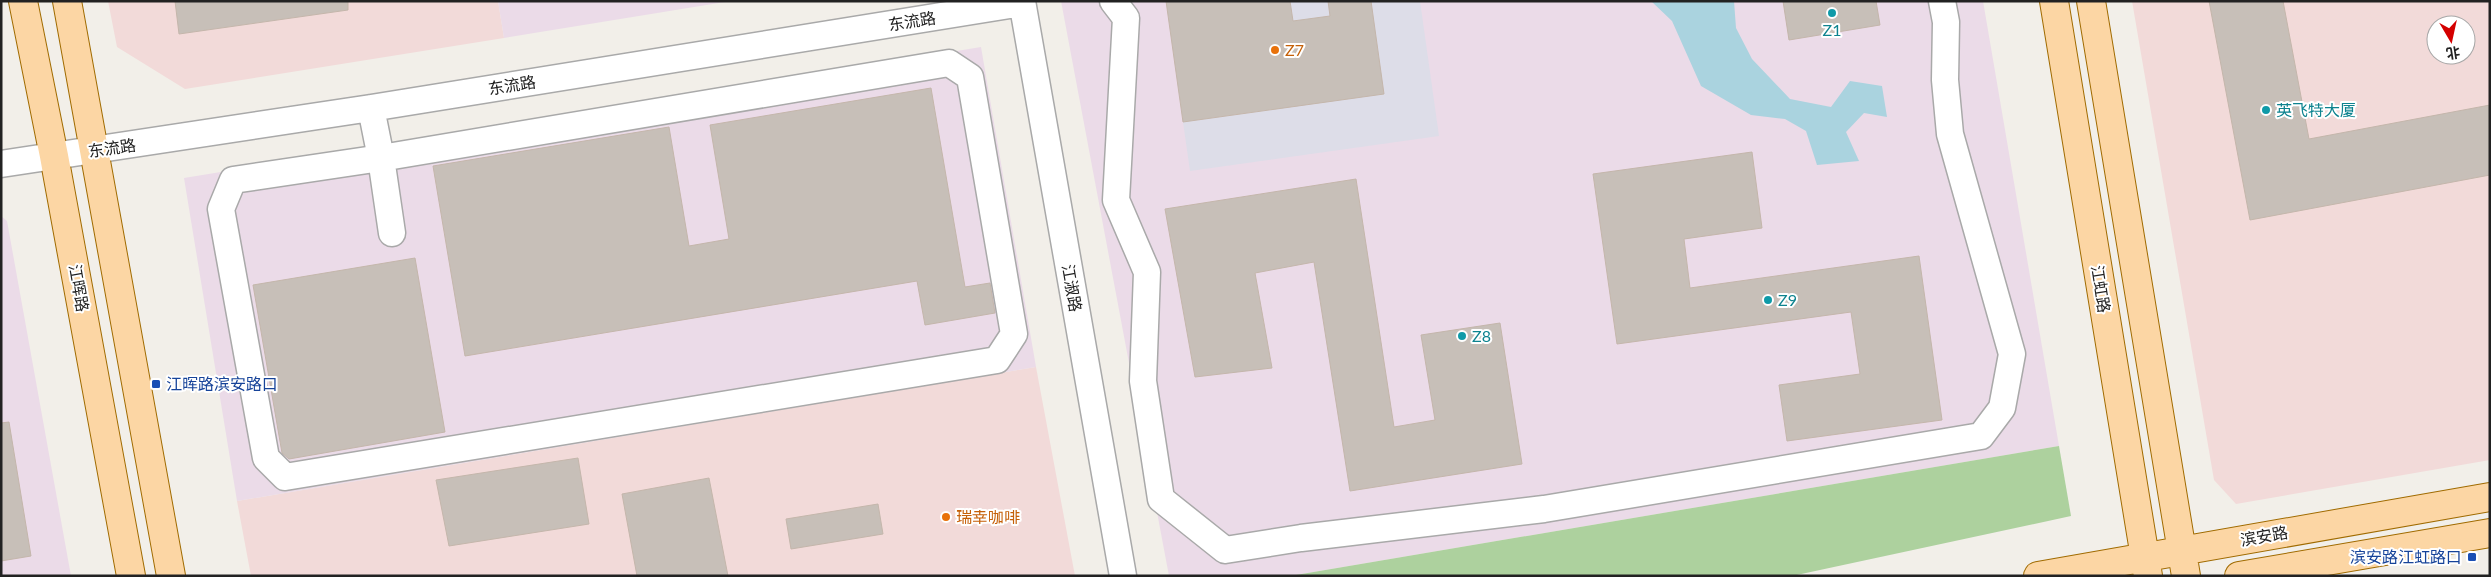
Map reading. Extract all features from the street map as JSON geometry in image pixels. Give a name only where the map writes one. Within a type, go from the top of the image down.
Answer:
[{"type":"main road","name":"江晖路","points":[[23,1],[54,156],[131,576]]},
{"type":"main road","points":[[66,1],[171,576]]},
{"type":"main road","name":"江虹路","points":[[2054,1],[2146,567]]},
{"type":"main road","points":[[2091,1],[2183,563]]},
{"type":"main road","name":"滨安路","points":[[2038,576],[2183,563],[2490,497]]},
{"type":"main road","points":[[2238,576],[2490,533]]},
{"type":"street","points":[[1113,1],[1126,18],[1116,200],[1147,272],[1142,381],[1161,500],[1225,550],[1300,538],[1544,509],[1981,436],[2002,408],[2012,354],[1950,134],[1945,80],[1946,22],[1942,1]]},
{"type":"street","name":"东流路","points":[[1,164],[93,152],[371,108],[1022,2]]},
{"type":"street","name":"江淑路","points":[[1022,2],[1123,576]]},
{"type":"street","points":[[948,64],[970,77],[1014,334],[997,360],[285,478],[266,458],[221,209],[233,180],[382,158],[948,64]]},
{"type":"street","points":[[371,108],[382,158],[392,233]]},
{"type":"shaded area","points":[[108,1],[498,1],[504,38],[185,89],[117,47]]},
{"type":"shaded area","points":[[498,1],[731,1],[504,38]]},
{"type":"shaded area","points":[[1061,1],[1983,1],[2059,446],[1290,576],[1169,576]]},
{"type":"shaded area","points":[[1290,1],[1328,1],[1330,16],[1293,21]]},
{"type":"shaded area","points":[[1371,1],[1420,1],[1439,136],[1190,171],[1183,122],[1383,94]]},
{"type":"shaded area","points":[[2132,1],[2490,1],[2490,460],[2236,504],[2214,480]]},
{"type":"shaded area","points":[[981,47],[1036,367],[237,501],[184,178]]},
{"type":"shaded area","points":[[1,216],[7,221],[71,576],[1,576]]},
{"type":"shaded area","points":[[1036,367],[1075,576],[251,576],[237,501]]},
{"type":"green space","points":[[2059,446],[2071,516],[1792,576],[1290,576]]},
{"type":"water","points":[[1651,1],[1734,1],[1736,28],[1752,59],[1790,99],[1831,107],[1850,81],[1882,86],[1887,117],[1864,113],[1846,132],[1859,161],[1817,165],[1806,131],[1785,119],[1751,115],[1701,86],[1672,21]]},
{"type":"building","points":[[175,1],[348,1],[348,10],[179,34]]},
{"type":"building","name":"Z7","points":[[1166,1],[1290,1],[1293,21],[1330,16],[1328,1],[1371,1],[1384,94],[1183,122]]},
{"type":"building","name":"Z1","points":[[1783,1],[1876,1],[1880,25],[1789,40]]},
{"type":"building","name":"英飞特大厦","points":[[2209,1],[2283,1],[2309,139],[2490,105],[2490,175],[2250,220]]},
{"type":"building","points":[[931,88],[965,287],[990,283],[995,313],[925,325],[917,281],[465,356],[433,166],[669,127],[689,246],[729,239],[710,125]]},
{"type":"building","name":"Z9","points":[[1752,152],[1762,228],[1684,239],[1690,288],[1919,256],[1942,420],[1787,441],[1779,385],[1860,374],[1851,312],[1617,344],[1593,174]]},
{"type":"building","name":"Z8","points":[[1356,179],[1394,427],[1435,420],[1421,335],[1500,323],[1522,464],[1350,491],[1314,262],[1255,273],[1272,368],[1195,377],[1165,209]]},
{"type":"building","points":[[415,258],[445,432],[289,459],[282,453],[253,285]]},
{"type":"building","points":[[9,422],[31,556],[1,561],[1,423]]},
{"type":"building","points":[[578,458],[589,524],[449,546],[436,480]]},
{"type":"building","points":[[709,478],[728,576],[637,576],[622,494]]},
{"type":"building","points":[[878,504],[883,534],[791,549],[786,519]]},
{"type":"place","name":"Z1","points":[[1832,13]]},
{"type":"place","name":"Z7","points":[[1275,50]]},
{"type":"place","name":"英飞特大厦","points":[[2266,110]]},
{"type":"place","name":"Z9","points":[[1768,300]]},
{"type":"place","name":"Z8","points":[[1462,336]]},
{"type":"place","name":"江晖路滨安路口","points":[[156,384]]},
{"type":"place","name":"瑞幸咖啡","points":[[946,517]]},
{"type":"place","name":"滨安路江虹路口","points":[[2472,557]]}]
